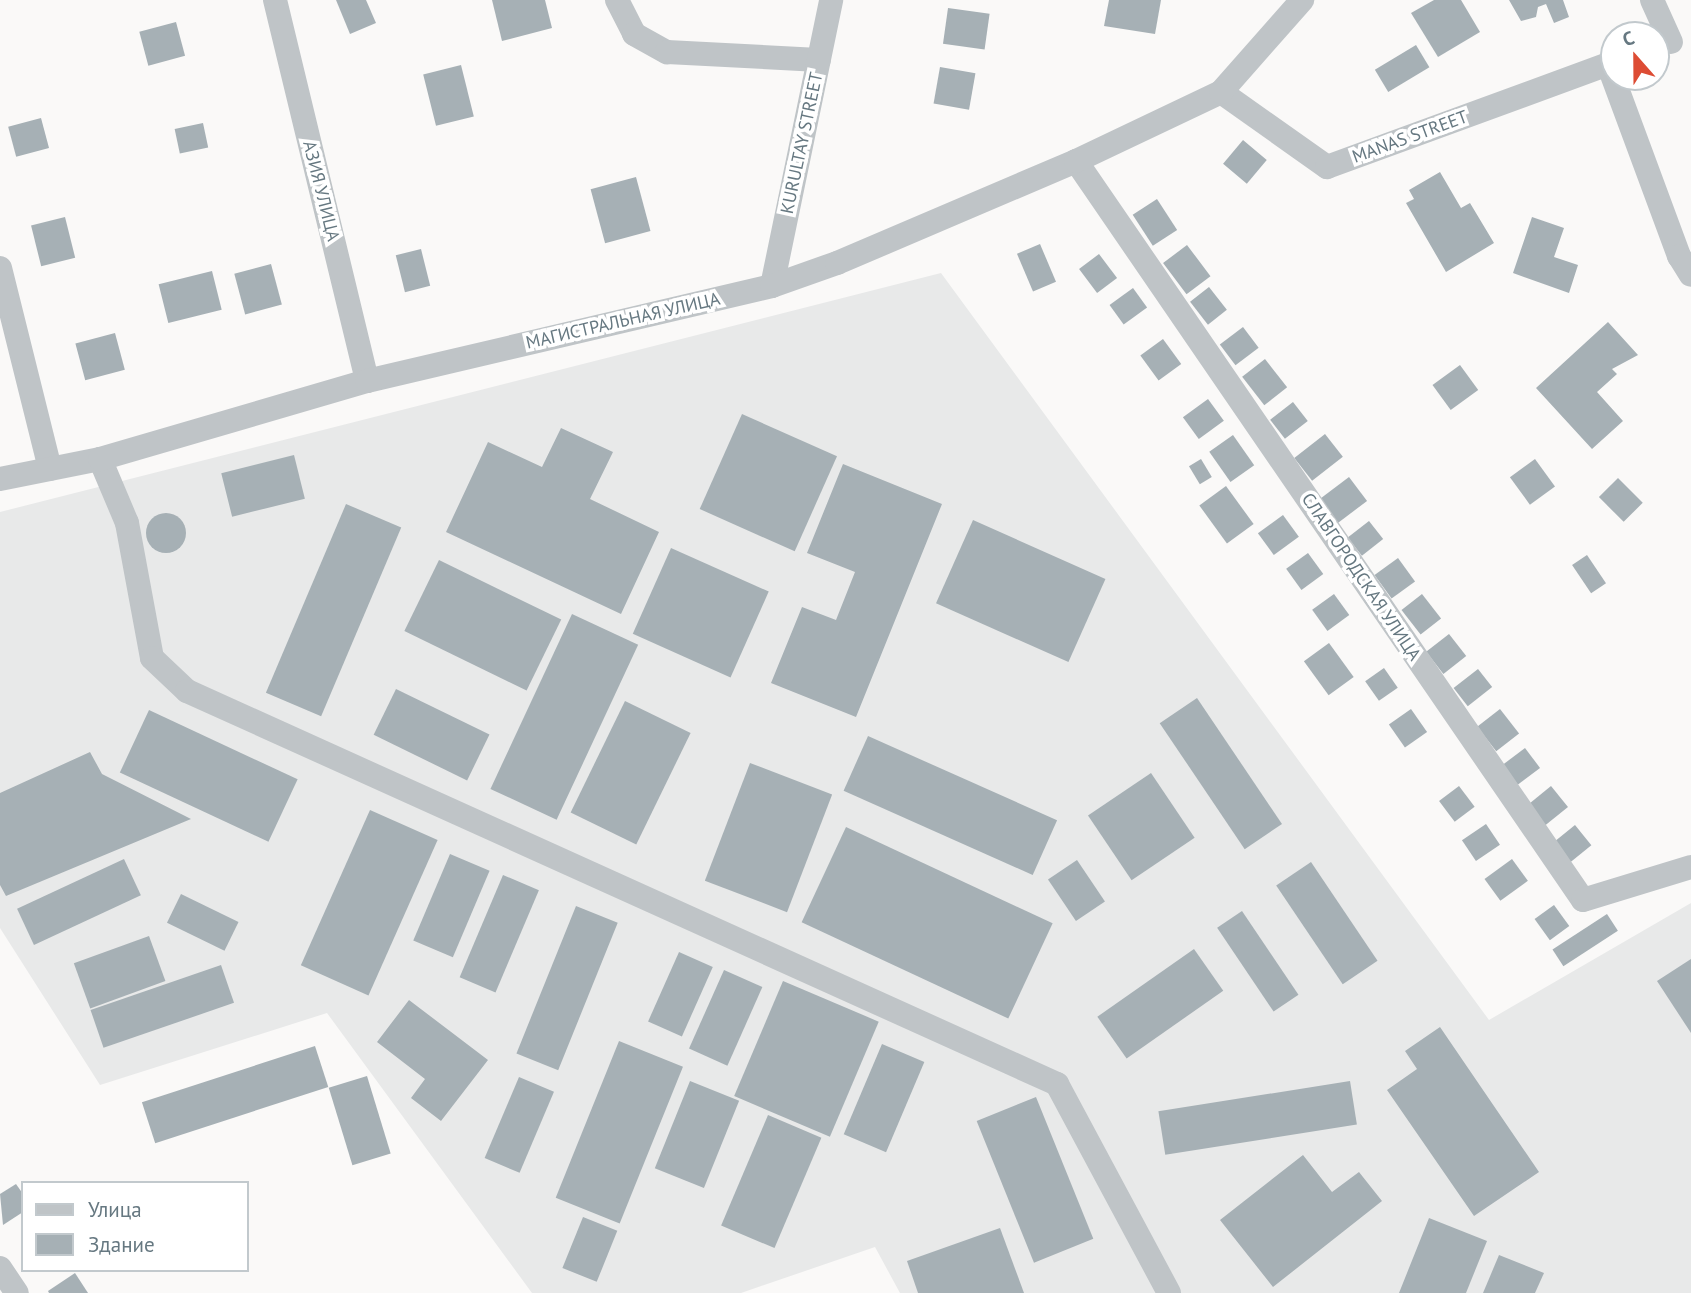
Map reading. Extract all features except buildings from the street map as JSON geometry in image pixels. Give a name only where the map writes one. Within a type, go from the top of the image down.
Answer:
[{"type":"street","name":"АЗИЯ УЛИЦА","points":[[275,0],[367,381]]},
{"type":"street","points":[[617,0],[634,34],[667,52],[819,60]]},
{"type":"street","name":"KURULTAY STREET","points":[[772,286],[831,0]]},
{"type":"street","points":[[1652,0],[1673,41]]},
{"type":"street","points":[[1221,92],[1288,5]]},
{"type":"street","name":"MANAS STREET","points":[[1221,92],[1327,167],[1600,67]]},
{"type":"street","points":[[1621,91],[1679,256],[1691,275]]},
{"type":"street","name":"МАГИСТРАЛЬНАЯ УЛИЦА","points":[[0,479],[100,459],[367,381],[772,286],[1076,161],[1221,92]]},
{"type":"street","name":"СЛАВГОРОДСКАЯ УЛИЦА","points":[[1076,161],[1583,900],[1691,867]]},
{"type":"street","points":[[0,268],[50,469]]},
{"type":"street","points":[[100,459],[127,523],[152,658],[187,691],[1058,1084],[1168,1293]]},
{"type":"street","points":[[0,1268],[17,1293]]},
{"type":"shaded area","points":[[941,273],[1489,1020],[1691,903],[1691,1293],[900,1293],[875,1247],[741,1293],[532,1293],[327,1013],[100,1085],[0,928],[0,512]]}]
